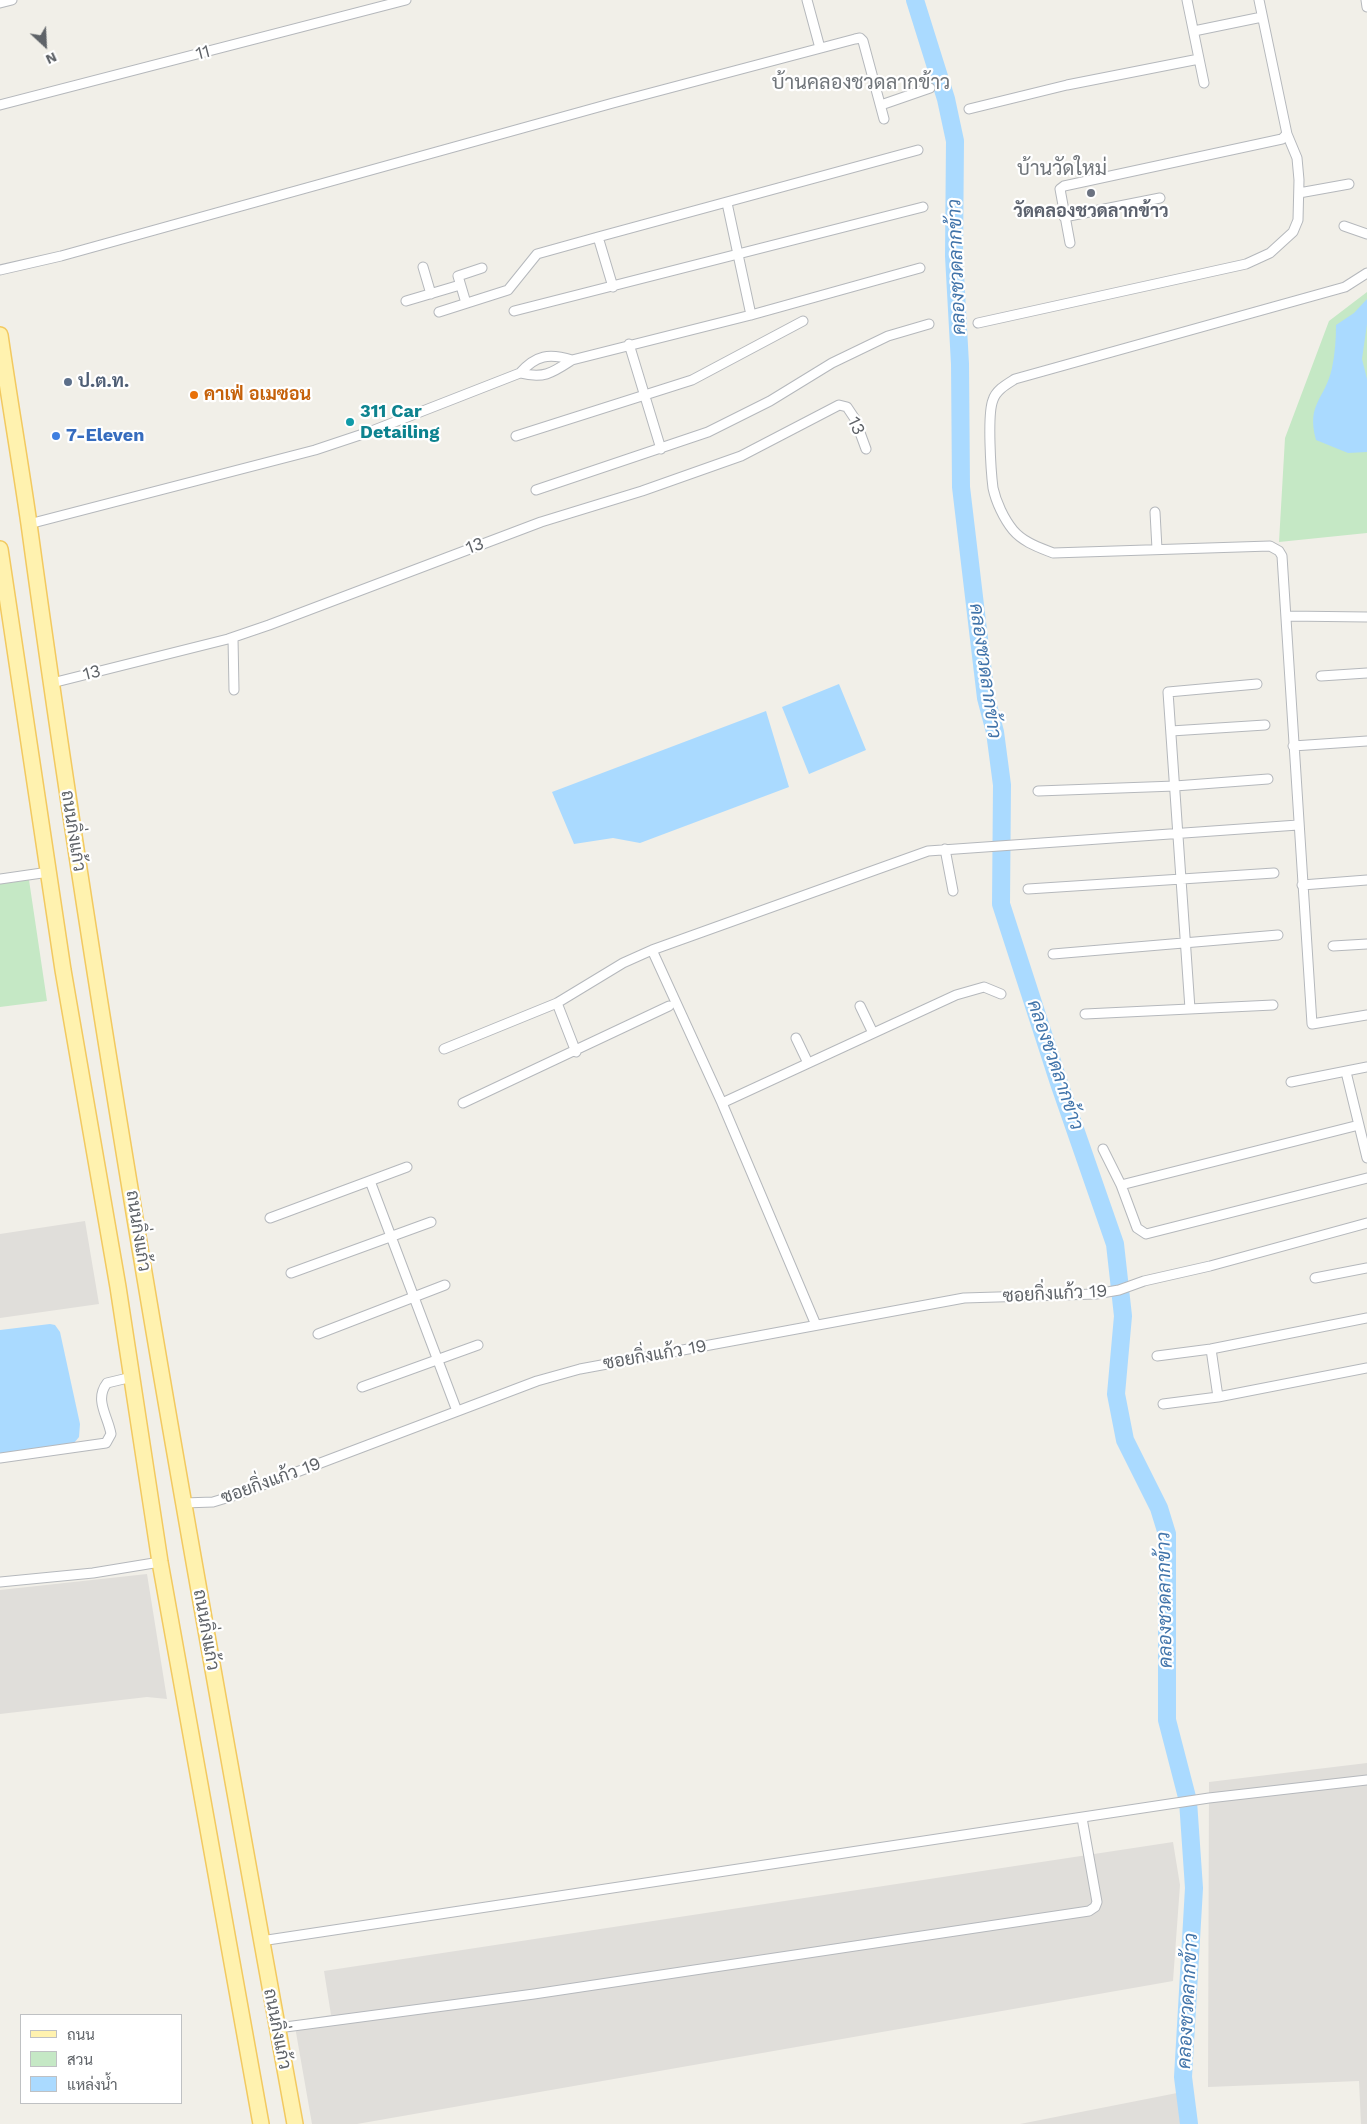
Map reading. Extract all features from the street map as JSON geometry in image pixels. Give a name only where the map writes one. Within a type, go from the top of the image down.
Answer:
[{"type":"main road","name":"ถนนกิ่งแก้ว","points":[[0,335],[74,840],[184,1503],[295,2124]]},
{"type":"main road","name":"ถนนกิ่งแก้ว","points":[[0,549],[63,970],[132,1377],[160,1562],[260,2124]]},
{"type":"street","points":[[0,3],[12,0]]},
{"type":"street","name":"11","points":[[0,105],[406,0]]},
{"type":"street","points":[[807,0],[820,48]]},
{"type":"street","points":[[1187,0],[1204,83]]},
{"type":"street","points":[[978,323],[1246,264],[1270,253],[1293,232],[1298,220],[1297,158],[1286,134],[1259,0]]},
{"type":"street","points":[[1366,0],[1367,7]]},
{"type":"street","points":[[1194,31],[1262,17]]},
{"type":"street","points":[[0,270],[61,256],[613,103],[860,38],[863,41],[884,119]]},
{"type":"street","points":[[969,109],[1067,85],[1200,59]]},
{"type":"street","points":[[881,105],[930,88]]},
{"type":"street","points":[[1070,243],[1060,189],[1064,186],[1282,139],[1286,134]]},
{"type":"street","points":[[439,312],[508,290],[537,254],[918,150]]},
{"type":"street","points":[[1299,193],[1349,184]]},
{"type":"street","points":[[1064,217],[1160,198]]},
{"type":"street","points":[[727,203],[751,315]]},
{"type":"street","points":[[514,312],[923,207]]},
{"type":"street","points":[[1344,226],[1367,234]]},
{"type":"street","points":[[598,237],[613,287]]},
{"type":"street","points":[[423,267],[431,294]]},
{"type":"street","points":[[466,303],[458,276],[482,268]]},
{"type":"street","points":[[520,373],[537,377],[556,371],[572,360],[629,344],[751,315],[920,268]]},
{"type":"street","points":[[1367,273],[1345,287],[1034,372],[1015,379],[996,393],[991,411],[993,489],[1001,510],[1013,530],[1023,539],[1053,553],[1270,546],[1279,551],[1282,556],[1287,616],[1293,746],[1312,1024],[1367,1015]]},
{"type":"street","points":[[406,301],[460,285]]},
{"type":"street","points":[[516,436],[644,397],[692,380],[803,321]]},
{"type":"street","points":[[536,490],[661,449],[730,423],[832,364],[888,336],[930,324]]},
{"type":"street","points":[[629,344],[661,449]]},
{"type":"street","points":[[29,524],[315,450],[369,432],[520,373],[530,362],[554,355],[572,360]]},
{"type":"street","name":"13","points":[[52,683],[233,638],[334,602],[421,566],[541,522],[642,491],[741,456],[839,405],[847,407],[855,419],[866,449]]},
{"type":"street","points":[[1155,512],[1157,549]]},
{"type":"street","points":[[1287,616],[1367,617]]},
{"type":"street","points":[[233,638],[234,690]]},
{"type":"street","points":[[1321,676],[1367,673]]},
{"type":"street","points":[[1190,1009],[1168,692],[1257,684]]},
{"type":"street","points":[[1171,731],[1265,725]]},
{"type":"street","points":[[1293,746],[1367,740]]},
{"type":"street","points":[[1038,791],[1175,786],[1268,780]]},
{"type":"street","points":[[444,1049],[557,1003],[623,963],[652,950],[913,856],[945,849],[979,846],[1298,825]]},
{"type":"street","points":[[945,849],[953,891]]},
{"type":"street","points":[[0,879],[49,872]]},
{"type":"street","points":[[1028,889],[1274,873]]},
{"type":"street","points":[[1302,885],[1367,880]]},
{"type":"street","points":[[1054,954],[1278,936]]},
{"type":"street","points":[[1333,946],[1367,944]]},
{"type":"street","points":[[652,950],[722,1103],[816,1325]]},
{"type":"street","points":[[722,1103],[956,995],[984,987],[1001,994]]},
{"type":"street","points":[[557,1003],[576,1052]]},
{"type":"street","points":[[1085,1014],[1273,1005]]},
{"type":"street","points":[[463,1103],[576,1052],[669,1006]]},
{"type":"street","points":[[860,1006],[873,1033]]},
{"type":"street","points":[[796,1038],[808,1063]]},
{"type":"street","points":[[1291,1082],[1367,1067]]},
{"type":"street","points":[[1346,1072],[1361,1119],[1367,1158]]},
{"type":"street","points":[[1121,1185],[1361,1119]]},
{"type":"street","points":[[1102,1149],[1121,1185],[1136,1228],[1146,1234],[1367,1178]]},
{"type":"street","points":[[270,1218],[407,1167]]},
{"type":"street","points":[[370,1181],[457,1411]]},
{"type":"street","points":[[1367,1218],[1367,1223]]},
{"type":"street","points":[[291,1273],[431,1222]]},
{"type":"street","name":"ซอยกิ่งแก้ว 19","points":[[184,1503],[213,1502],[236,1496],[537,1381],[580,1368],[964,1298],[1096,1294],[1119,1290],[1144,1281],[1210,1266],[1367,1223]]},
{"type":"street","points":[[1315,1278],[1367,1268]]},
{"type":"street","points":[[318,1334],[445,1285]]},
{"type":"street","points":[[1157,1356],[1211,1349],[1367,1318]]},
{"type":"street","points":[[362,1387],[478,1345]]},
{"type":"street","points":[[1211,1349],[1218,1397]]},
{"type":"street","points":[[1163,1404],[1218,1397],[1367,1368]]},
{"type":"street","points":[[0,1458],[106,1443],[111,1434],[109,1420],[101,1406],[101,1390],[106,1383],[132,1377]]},
{"type":"street","points":[[0,1582],[93,1573],[160,1562]]},
{"type":"street","points":[[261,1941],[1209,1798],[1367,1780]]},
{"type":"street","points":[[278,2028],[534,1994],[1090,1911],[1097,1902],[1082,1818]]},
{"type":"shaded area","points":[[85,1221],[99,1304],[0,1318],[0,1234]]},
{"type":"shaded area","points":[[147,1574],[167,1699],[147,1697],[0,1714],[0,1590]]},
{"type":"shaded area","points":[[1367,1763],[1367,2124],[1361,2124],[1359,2081],[1208,2087],[1209,1782]]},
{"type":"shaded area","points":[[1173,1842],[1180,1885],[1173,1981],[357,2124],[312,2124],[294,2021],[331,2015],[324,1971]]},
{"type":"shaded area","points":[[1177,2093],[1182,2124],[1020,2124]]},
{"type":"green space","points":[[1367,292],[1367,533],[1279,542],[1285,438],[1329,321]]},
{"type":"green space","points":[[29,880],[47,1001],[0,1007],[0,884]]},
{"type":"water","points":[[1367,299],[1367,324],[1362,359],[1367,379],[1367,452],[1348,453],[1316,440],[1313,418],[1332,368],[1336,325],[1354,313]]},
{"type":"water","points":[[839,684],[866,750],[809,774],[782,707]]},
{"type":"water","points":[[766,711],[789,787],[640,843],[613,838],[574,844],[552,792]]},
{"type":"water","points":[[55,1325],[60,1332],[80,1424],[79,1437],[74,1443],[0,1454],[0,1330]]},
{"type":"waterway","name":"คลองชวดลากข้าว","points":[[915,0],[946,99],[955,141],[954,256],[960,364],[961,487],[986,698],[995,732],[1002,785],[1001,904],[1059,1083],[1115,1244],[1123,1316],[1116,1394],[1125,1440],[1159,1508],[1167,1534],[1167,1720],[1188,1801],[1194,1888],[1183,2077],[1189,2124]]},
{"type":"place","name":"วัดคลองชวดลากข้าว","points":[[1091,193]]},
{"type":"place","name":"ป.ต.ท.","points":[[68,382]]},
{"type":"place","name":"คาเฟ่ อเมซอน","points":[[194,395]]},
{"type":"place","name":"311 Car Detailing","points":[[350,422]]},
{"type":"place","name":"7-Eleven","points":[[56,436]]},
{"type":"district","name":"บ้านคลองชวดลากข้าว","points":[[861,83]]},
{"type":"district","name":"บ้านวัดใหม่","points":[[1062,169]]}]
